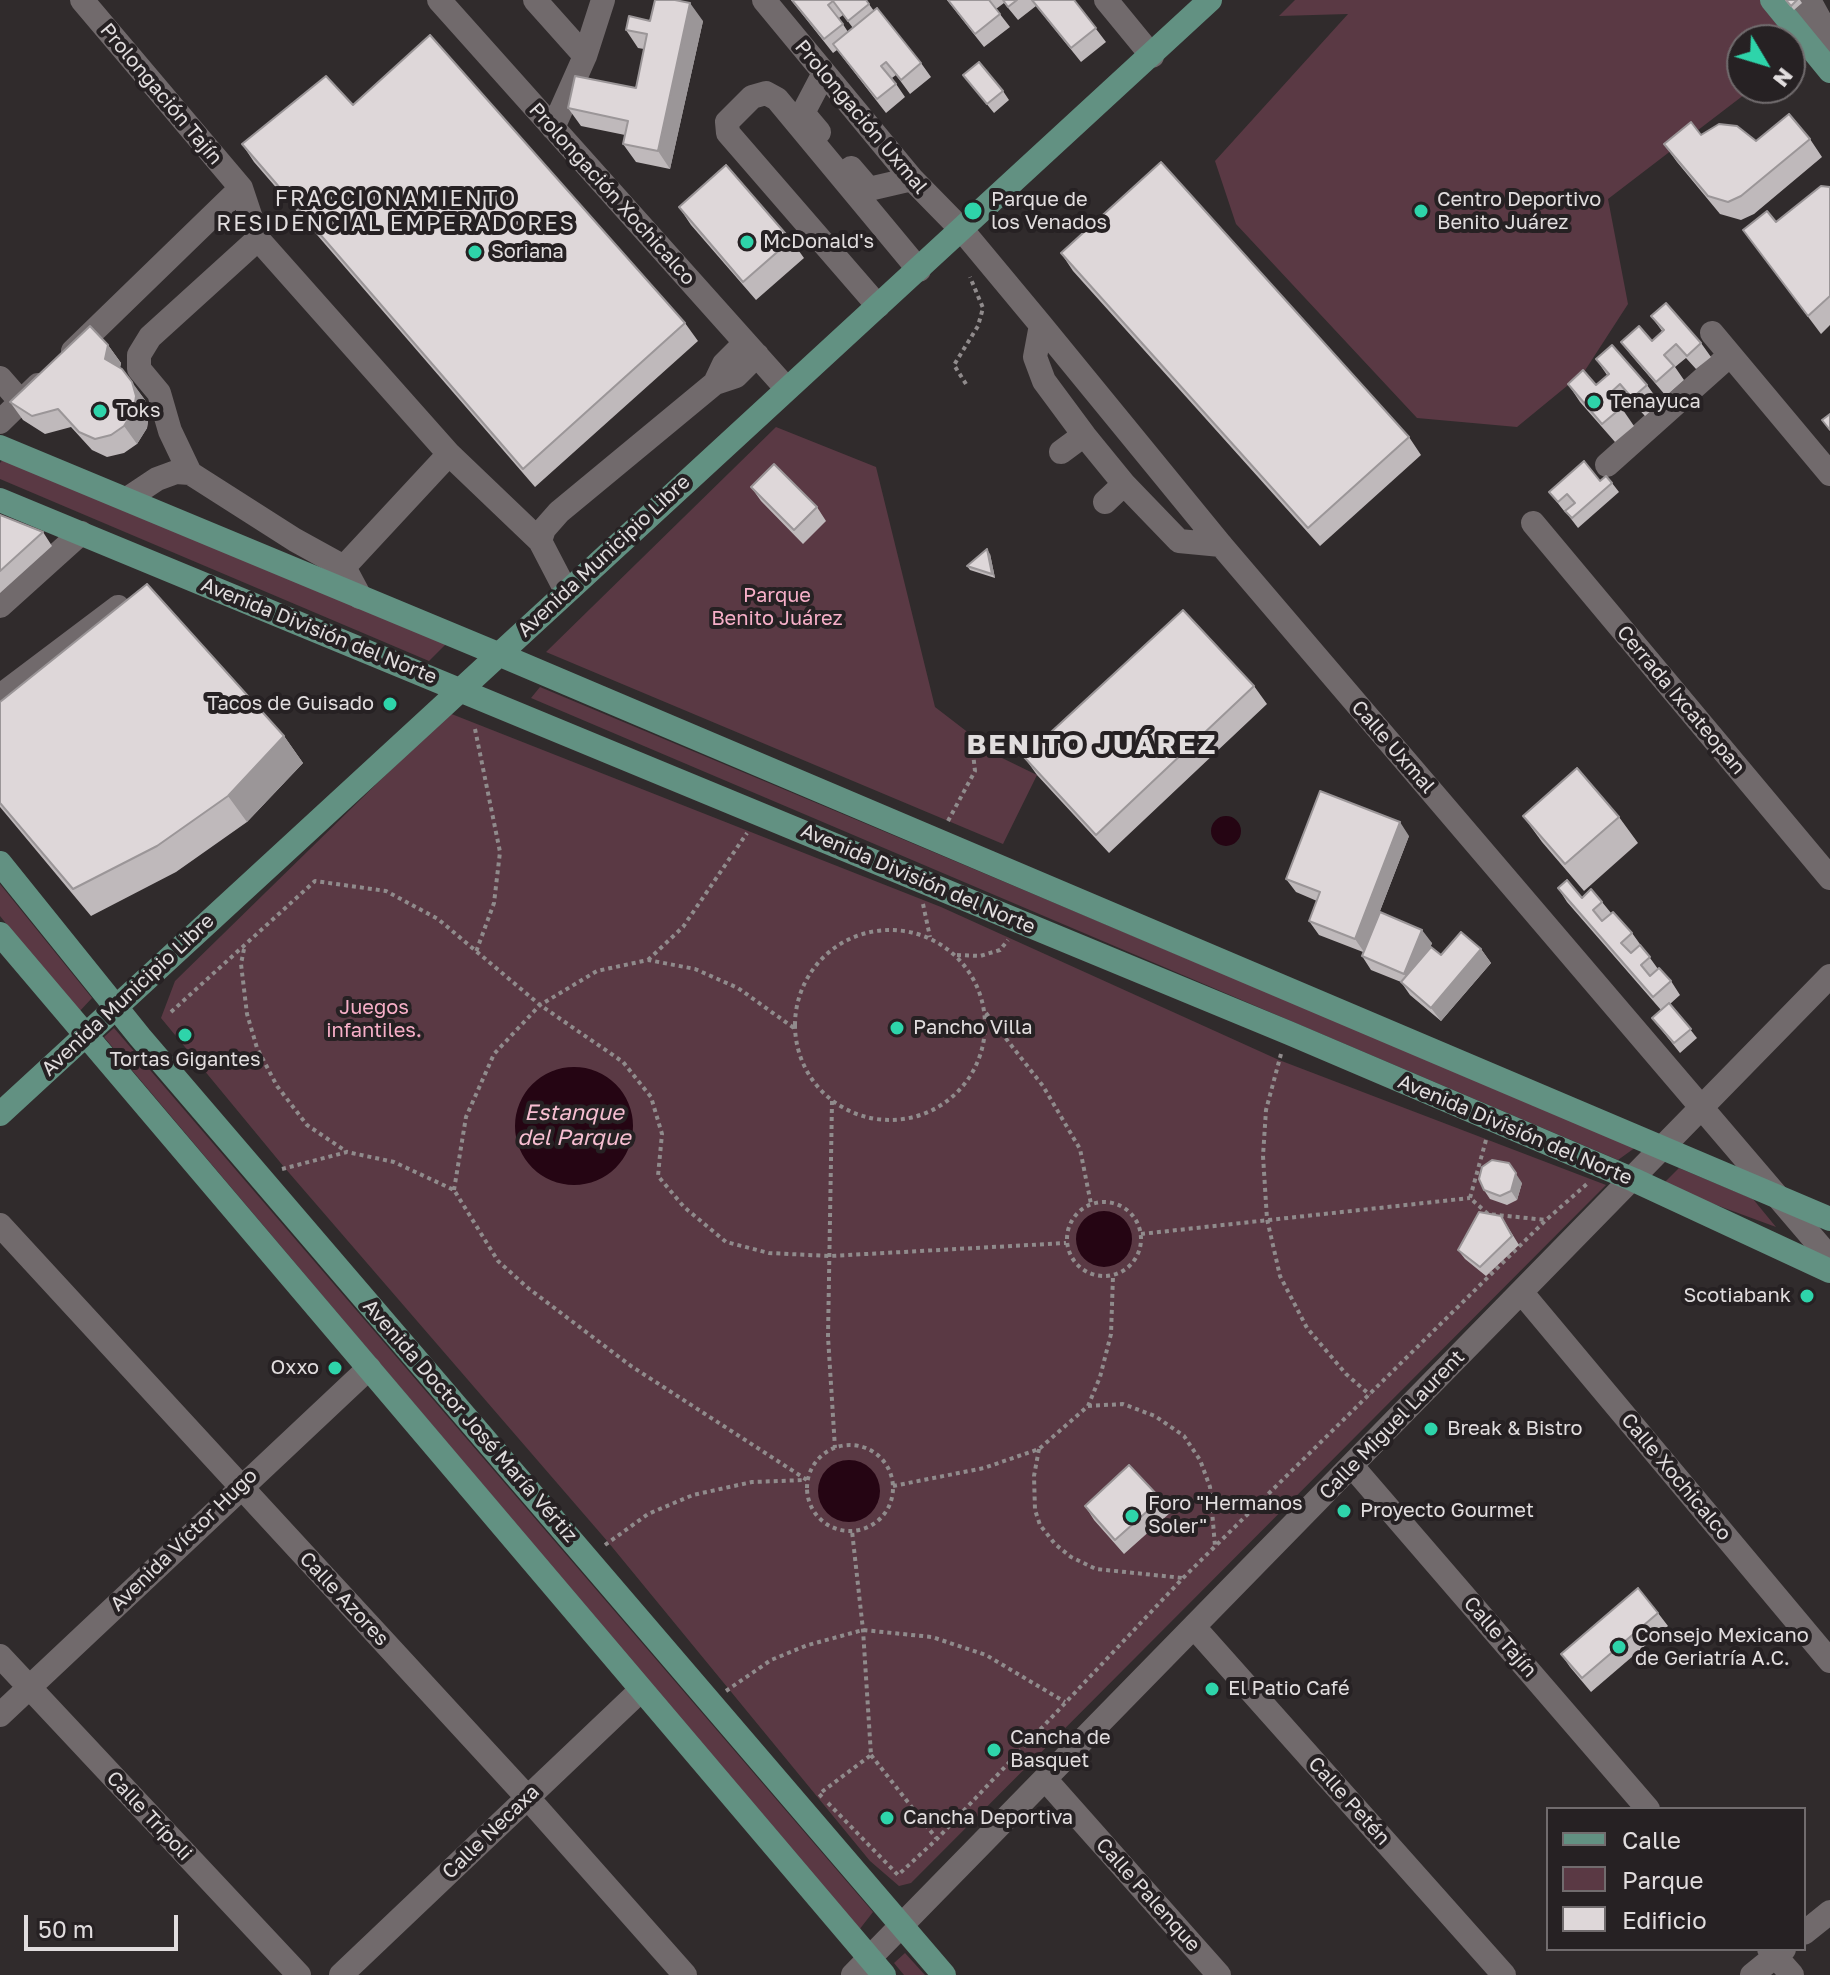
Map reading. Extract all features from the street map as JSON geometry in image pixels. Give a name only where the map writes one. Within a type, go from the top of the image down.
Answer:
[{"type":"main road","name":"Avenida Municipio Libre","points":[[0,1114],[1210,0]]},
{"type":"main road","points":[[1772,0],[1830,71]]},
{"type":"main road","points":[[0,447],[498,654],[1830,1219]]},
{"type":"main road","name":"Avenida División del Norte","points":[[4,506],[81,533],[1289,1033],[1634,1180],[1830,1271]]},
{"type":"main road","name":"Avenida Doctor José María Vértiz","points":[[0,863],[115,1007],[944,1975]]},
{"type":"main road","name":"Avenida Doctor José María Vértiz","points":[[0,934],[641,1690],[869,1970]]},
{"type":"street","name":"Prolongación Tajín","points":[[82,0],[241,188]]},
{"type":"street","name":"Prolongación Xochicalco","points":[[439,0],[786,388]]},
{"type":"street","points":[[535,0],[585,56]]},
{"type":"street","points":[[553,128],[585,56],[603,0]]},
{"type":"street","name":"Prolongación Uxmal","points":[[764,0],[956,236]]},
{"type":"street","points":[[1106,0],[1152,56]]},
{"type":"street","points":[[1779,0],[1790,14],[1830,46]]},
{"type":"street","points":[[1809,0],[1830,38]]},
{"type":"street","points":[[798,116],[824,73]]},
{"type":"street","points":[[878,306],[728,133],[726,126],[752,97],[766,93],[798,116],[866,196],[919,270]]},
{"type":"street","points":[[866,196],[912,179]]},
{"type":"street","points":[[0,422],[241,188],[258,239],[289,270],[449,454],[540,541],[566,591]]},
{"type":"street","name":"Calle Uxmal","points":[[956,236],[1041,325],[1221,545],[1772,1195],[1830,1258]]},
{"type":"street","points":[[190,473],[170,431],[159,393],[139,369],[139,355],[258,239]]},
{"type":"street","points":[[1041,325],[1035,357],[1044,381],[1124,484],[1179,541],[1221,545]]},
{"type":"street","points":[[1712,333],[1830,474]]},
{"type":"street","points":[[540,541],[544,529],[559,512],[715,383],[736,376],[751,349]]},
{"type":"street","points":[[1607,465],[1730,355]]},
{"type":"street","points":[[0,378],[21,402]]},
{"type":"street","points":[[1061,452],[1084,435]]},
{"type":"street","points":[[344,567],[449,454]]},
{"type":"street","points":[[127,499],[157,479],[176,472],[190,473],[295,540],[344,567],[360,597]]},
{"type":"street","points":[[1105,502],[1124,484]]},
{"type":"street","name":"Cerrada Ixcateopan","points":[[1533,523],[1830,878]]},
{"type":"street","points":[[0,606],[81,533]]},
{"type":"street","points":[[0,696],[118,607]]},
{"type":"street","name":"Calle Miguel Laurent","points":[[869,1970],[900,1926],[1634,1180],[1830,976]]},
{"type":"street","name":"Calle Azores","points":[[0,1225],[527,1797],[685,1975]]},
{"type":"street","name":"Calle Xochicalco","points":[[1522,1293],[1830,1661]]},
{"type":"street","name":"Avenida Víctor Hugo","points":[[0,1715],[369,1368]]},
{"type":"street","name":"Calle Tajín","points":[[1352,1466],[1646,1807]]},
{"type":"street","name":"Calle Petén","points":[[1194,1627],[1504,1975]]},
{"type":"street","name":"Calle Trípoli","points":[[0,1656],[299,1975]]},
{"type":"street","name":"Calle Necaxa","points":[[341,1975],[641,1690]]},
{"type":"street","name":"Calle Palenque","points":[[1045,1779],[1219,1975]]},
{"type":"street","points":[[1806,1931],[1830,1912]]},
{"type":"street","points":[[1752,1975],[1776,1951],[1792,1975]]},
{"type":"path","points":[[956,236],[983,308],[978,326],[954,365],[966,384]]},
{"type":"path","points":[[475,729],[500,852],[494,903],[476,952]]},
{"type":"path","points":[[938,840],[975,771],[971,735]]},
{"type":"path","points":[[648,960],[683,927],[710,890],[748,832],[754,811]]},
{"type":"path","points":[[171,1012],[315,881],[386,891],[438,919],[540,1005],[623,1062],[651,1097],[662,1134],[658,1176],[684,1207],[726,1242],[769,1253],[830,1256],[1066,1243]]},
{"type":"path","points":[[924,882],[924,918],[930,937]]},
{"type":"path","points":[[957,955],[980,956],[1000,950],[1022,922]]},
{"type":"path","points":[[899,929],[930,937],[957,955],[976,981],[985,1012],[984,1044],[972,1074],[951,1098],[933,1109],[892,1120],[860,1116],[832,1101],[806,1068],[794,1028],[799,996],[814,967],[837,945],[867,931],[899,929]]},
{"type":"path","points":[[244,947],[241,964],[247,1014],[257,1048],[277,1086],[307,1125],[347,1152],[394,1162],[454,1190],[498,1261],[528,1288],[631,1366],[807,1480]]},
{"type":"path","points":[[454,1190],[466,1117],[494,1054],[540,1005],[597,971],[648,960],[695,969],[723,981],[794,1028]]},
{"type":"path","points":[[985,1012],[1043,1086],[1080,1149],[1091,1204]]},
{"type":"path","points":[[1289,1033],[1266,1110],[1263,1156],[1267,1219],[1280,1276],[1307,1328],[1346,1374],[1370,1395]]},
{"type":"path","points":[[832,1101],[828,1337],[835,1448]]},
{"type":"path","points":[[1470,1198],[1491,1119]]},
{"type":"path","points":[[264,1181],[284,1167],[347,1152]]},
{"type":"path","points":[[871,1755],[819,1794],[898,1875],[937,1839],[1183,1578],[1546,1220],[1588,1183]]},
{"type":"path","points":[[1141,1234],[1470,1198],[1488,1214],[1546,1220]]},
{"type":"path","points":[[1102,1202],[1123,1207],[1132,1214],[1141,1234],[1137,1255],[1131,1265],[1113,1276],[1088,1273],[1077,1266],[1066,1243],[1072,1219],[1091,1204],[1102,1202]]},
{"type":"path","points":[[893,1486],[955,1475],[1039,1449],[1088,1406],[1100,1377],[1111,1334],[1113,1276]]},
{"type":"path","points":[[1088,1406],[1123,1404],[1155,1416],[1184,1436],[1200,1460],[1210,1487],[1215,1546]]},
{"type":"path","points":[[861,1447],[873,1452],[890,1473],[892,1499],[877,1522],[852,1531],[828,1526],[818,1518],[808,1495],[807,1480],[817,1462],[835,1448],[861,1447]]},
{"type":"path","points":[[1039,1449],[1034,1476],[1035,1510],[1040,1525],[1055,1544],[1071,1557],[1096,1569],[1183,1578]]},
{"type":"path","points":[[589,1559],[648,1514],[693,1495],[752,1482],[807,1480]]},
{"type":"path","points":[[852,1531],[863,1630],[871,1755],[937,1839]]},
{"type":"path","points":[[712,1704],[771,1660],[863,1630],[932,1637],[986,1655],[1065,1702]]},
{"type":"green space","name":"Centro Deportivo Benito Juárez","points":[[1295,0],[1790,0],[1822,36],[1806,48],[1806,24],[1726,24],[1726,104],[1732,104],[1608,199],[1628,304],[1584,372],[1517,427],[1417,418],[1236,224],[1215,161],[1348,14],[1279,16]]},
{"type":"green space","name":"Parque Benito Juárez","points":[[776,427],[876,467],[935,707],[1000,757],[1037,775],[1003,844],[546,652]]},
{"type":"green space","points":[[5,457],[448,642],[429,661],[0,479],[0,463]]},
{"type":"green space","points":[[540,687],[1636,1147],[1618,1160],[531,698]]},
{"type":"green space","name":"Juegos infantiles.","points":[[449,713],[941,907],[1279,1060],[1606,1185],[911,1883],[899,1886],[870,1861],[608,1542],[284,1167],[161,1018],[175,981]]},
{"type":"green space","points":[[0,884],[92,998],[78,1013],[0,916]]},
{"type":"green space","points":[[114,1028],[873,1912],[859,1930],[104,1037]]},
{"type":"green space","points":[[1679,1168],[1753,1199],[1776,1227],[1662,1185]]},
{"type":"green space","points":[[905,1953],[925,1975],[904,1975],[894,1963]]},
{"type":"water","points":[[1226,816],[1237,820],[1241,831],[1237,842],[1226,846],[1215,842],[1211,831],[1215,820]]},
{"type":"water","name":"Estanque del Parque","points":[[574,1067],[597,1071],[616,1084],[629,1103],[633,1126],[629,1149],[616,1168],[597,1181],[574,1185],[551,1181],[532,1168],[519,1149],[515,1126],[519,1103],[532,1084],[551,1071]]},
{"type":"water","points":[[1104,1211],[1124,1219],[1132,1239],[1124,1259],[1104,1267],[1084,1259],[1076,1239],[1084,1219]]},
{"type":"water","points":[[849,1460],[861,1462],[871,1469],[878,1479],[878,1503],[871,1513],[861,1520],[849,1522],[837,1520],[827,1513],[820,1503],[818,1491],[820,1479],[827,1469],[837,1462]]},
{"type":"building","points":[[655,0],[690,3],[658,151],[623,144],[628,121],[568,108],[575,76],[636,88],[647,34],[626,30],[629,16],[650,21]]},
{"type":"building","points":[[792,0],[866,0],[869,4],[848,21],[833,1],[828,5],[843,24],[824,39]]},
{"type":"building","points":[[948,0],[989,0],[1000,14],[975,34]]},
{"type":"building","points":[[1003,0],[1017,0],[1008,7]]},
{"type":"building","points":[[1032,0],[1074,0],[1096,28],[1071,48]]},
{"type":"building","points":[[877,8],[921,63],[901,80],[886,62],[881,66],[896,84],[877,99],[833,44]]},
{"type":"building","name":"Soriana","points":[[430,35],[685,323],[523,469],[242,144],[326,76],[353,105]]},
{"type":"building","points":[[979,62],[1003,91],[987,104],[963,75]]},
{"type":"building","points":[[1789,114],[1810,139],[1741,196],[1728,202],[1708,196],[1664,144],[1691,122],[1701,135],[1719,124],[1737,126],[1756,141]]},
{"type":"building","points":[[1161,162],[1409,437],[1308,528],[1061,253]]},
{"type":"building","name":"McDonald's","points":[[726,165],[791,240],[743,282],[679,207]]},
{"type":"building","points":[[1821,186],[1830,187],[1830,296],[1808,316],[1743,230],[1767,211],[1776,222]]},
{"type":"building","points":[[1666,303],[1701,343],[1687,356],[1676,344],[1664,355],[1674,366],[1656,382],[1621,342],[1639,326],[1652,341],[1664,330],[1651,316]]},
{"type":"building","points":[[90,326],[108,345],[105,359],[122,369],[132,382],[136,396],[134,410],[124,426],[111,435],[95,439],[79,432],[58,409],[32,416],[10,402]]},
{"type":"building","points":[[1612,345],[1647,385],[1632,398],[1620,384],[1609,394],[1621,408],[1602,424],[1568,384],[1583,370],[1596,385],[1609,374],[1596,359]]},
{"type":"building","points":[[1830,414],[1830,430],[1822,420]]},
{"type":"building","points":[[1584,461],[1600,481],[1606,476],[1612,483],[1572,518],[1565,511],[1575,503],[1567,494],[1558,502],[1549,492]]},
{"type":"building","points":[[774,464],[817,507],[794,530],[751,487]]},
{"type":"building","points":[[0,515],[43,532],[0,571]]},
{"type":"building","points":[[987,549],[992,574],[967,566]]},
{"type":"building","points":[[147,584],[284,736],[228,796],[157,846],[73,889],[0,803],[0,702]]},
{"type":"building","points":[[1183,610],[1254,686],[1096,835],[1024,757]]},
{"type":"building","points":[[1577,768],[1619,817],[1565,864],[1523,816]]},
{"type":"building","points":[[1320,791],[1400,822],[1355,939],[1309,921],[1320,892],[1286,879]]},
{"type":"building","points":[[1567,880],[1582,898],[1591,889],[1602,902],[1593,910],[1602,921],[1613,912],[1632,933],[1621,943],[1631,953],[1640,945],[1650,957],[1641,965],[1650,976],[1659,968],[1671,981],[1653,997],[1558,888]]},
{"type":"building","points":[[1380,912],[1422,930],[1404,974],[1362,956]]},
{"type":"building","points":[[1461,932],[1481,949],[1431,1008],[1401,982],[1431,947],[1441,955]]},
{"type":"building","points":[[1669,1003],[1691,1029],[1674,1043],[1652,1018]]},
{"type":"building","points":[[1492,1160],[1509,1163],[1516,1173],[1511,1191],[1500,1196],[1484,1190],[1479,1179],[1482,1167]]},
{"type":"building","points":[[1479,1212],[1501,1216],[1512,1236],[1480,1267],[1458,1250]]},
{"type":"building","name":"Foro \"Hermanos Soler\"","points":[[1129,1465],[1161,1499],[1115,1540],[1085,1506]]},
{"type":"building","points":[[1638,1588],[1658,1613],[1582,1678],[1561,1654]]},
{"type":"place","name":"Parque de los Venados","points":[[973,211]]},
{"type":"place","name":"Centro Deportivo Benito Juárez","points":[[1421,211]]},
{"type":"place","name":"McDonald's","points":[[747,242]]},
{"type":"place","name":"Soriana","points":[[475,252]]},
{"type":"place","name":"Tenayuca","points":[[1594,402]]},
{"type":"place","name":"Toks","points":[[100,411]]},
{"type":"place","name":"Tacos de Guisado","points":[[390,704]]},
{"type":"place","name":"Pancho Villa","points":[[897,1028]]},
{"type":"place","name":"Tortas Gigantes","points":[[185,1035]]},
{"type":"place","name":"Scotiabank","points":[[1807,1296]]},
{"type":"place","name":"Oxxo","points":[[335,1368]]},
{"type":"place","name":"Break & Bistro","points":[[1431,1429]]},
{"type":"place","name":"Proyecto Gourmet","points":[[1344,1511]]},
{"type":"place","name":"Foro \"Hermanos Soler\"","points":[[1132,1516]]},
{"type":"place","name":"Consejo Mexicano de Geriatría A.C.","points":[[1619,1647]]},
{"type":"place","name":"El Patio Café","points":[[1212,1689]]},
{"type":"place","name":"Cancha de Basquet","points":[[994,1750]]},
{"type":"place","name":"Cancha Deportiva","points":[[887,1818]]},
{"type":"district","name":"FRACCIONAMIENTO RESIDENCIAL EMPERADORES","points":[[396,212]]},
{"type":"district","name":"BENITO JUÁREZ","points":[[1092,745]]}]
